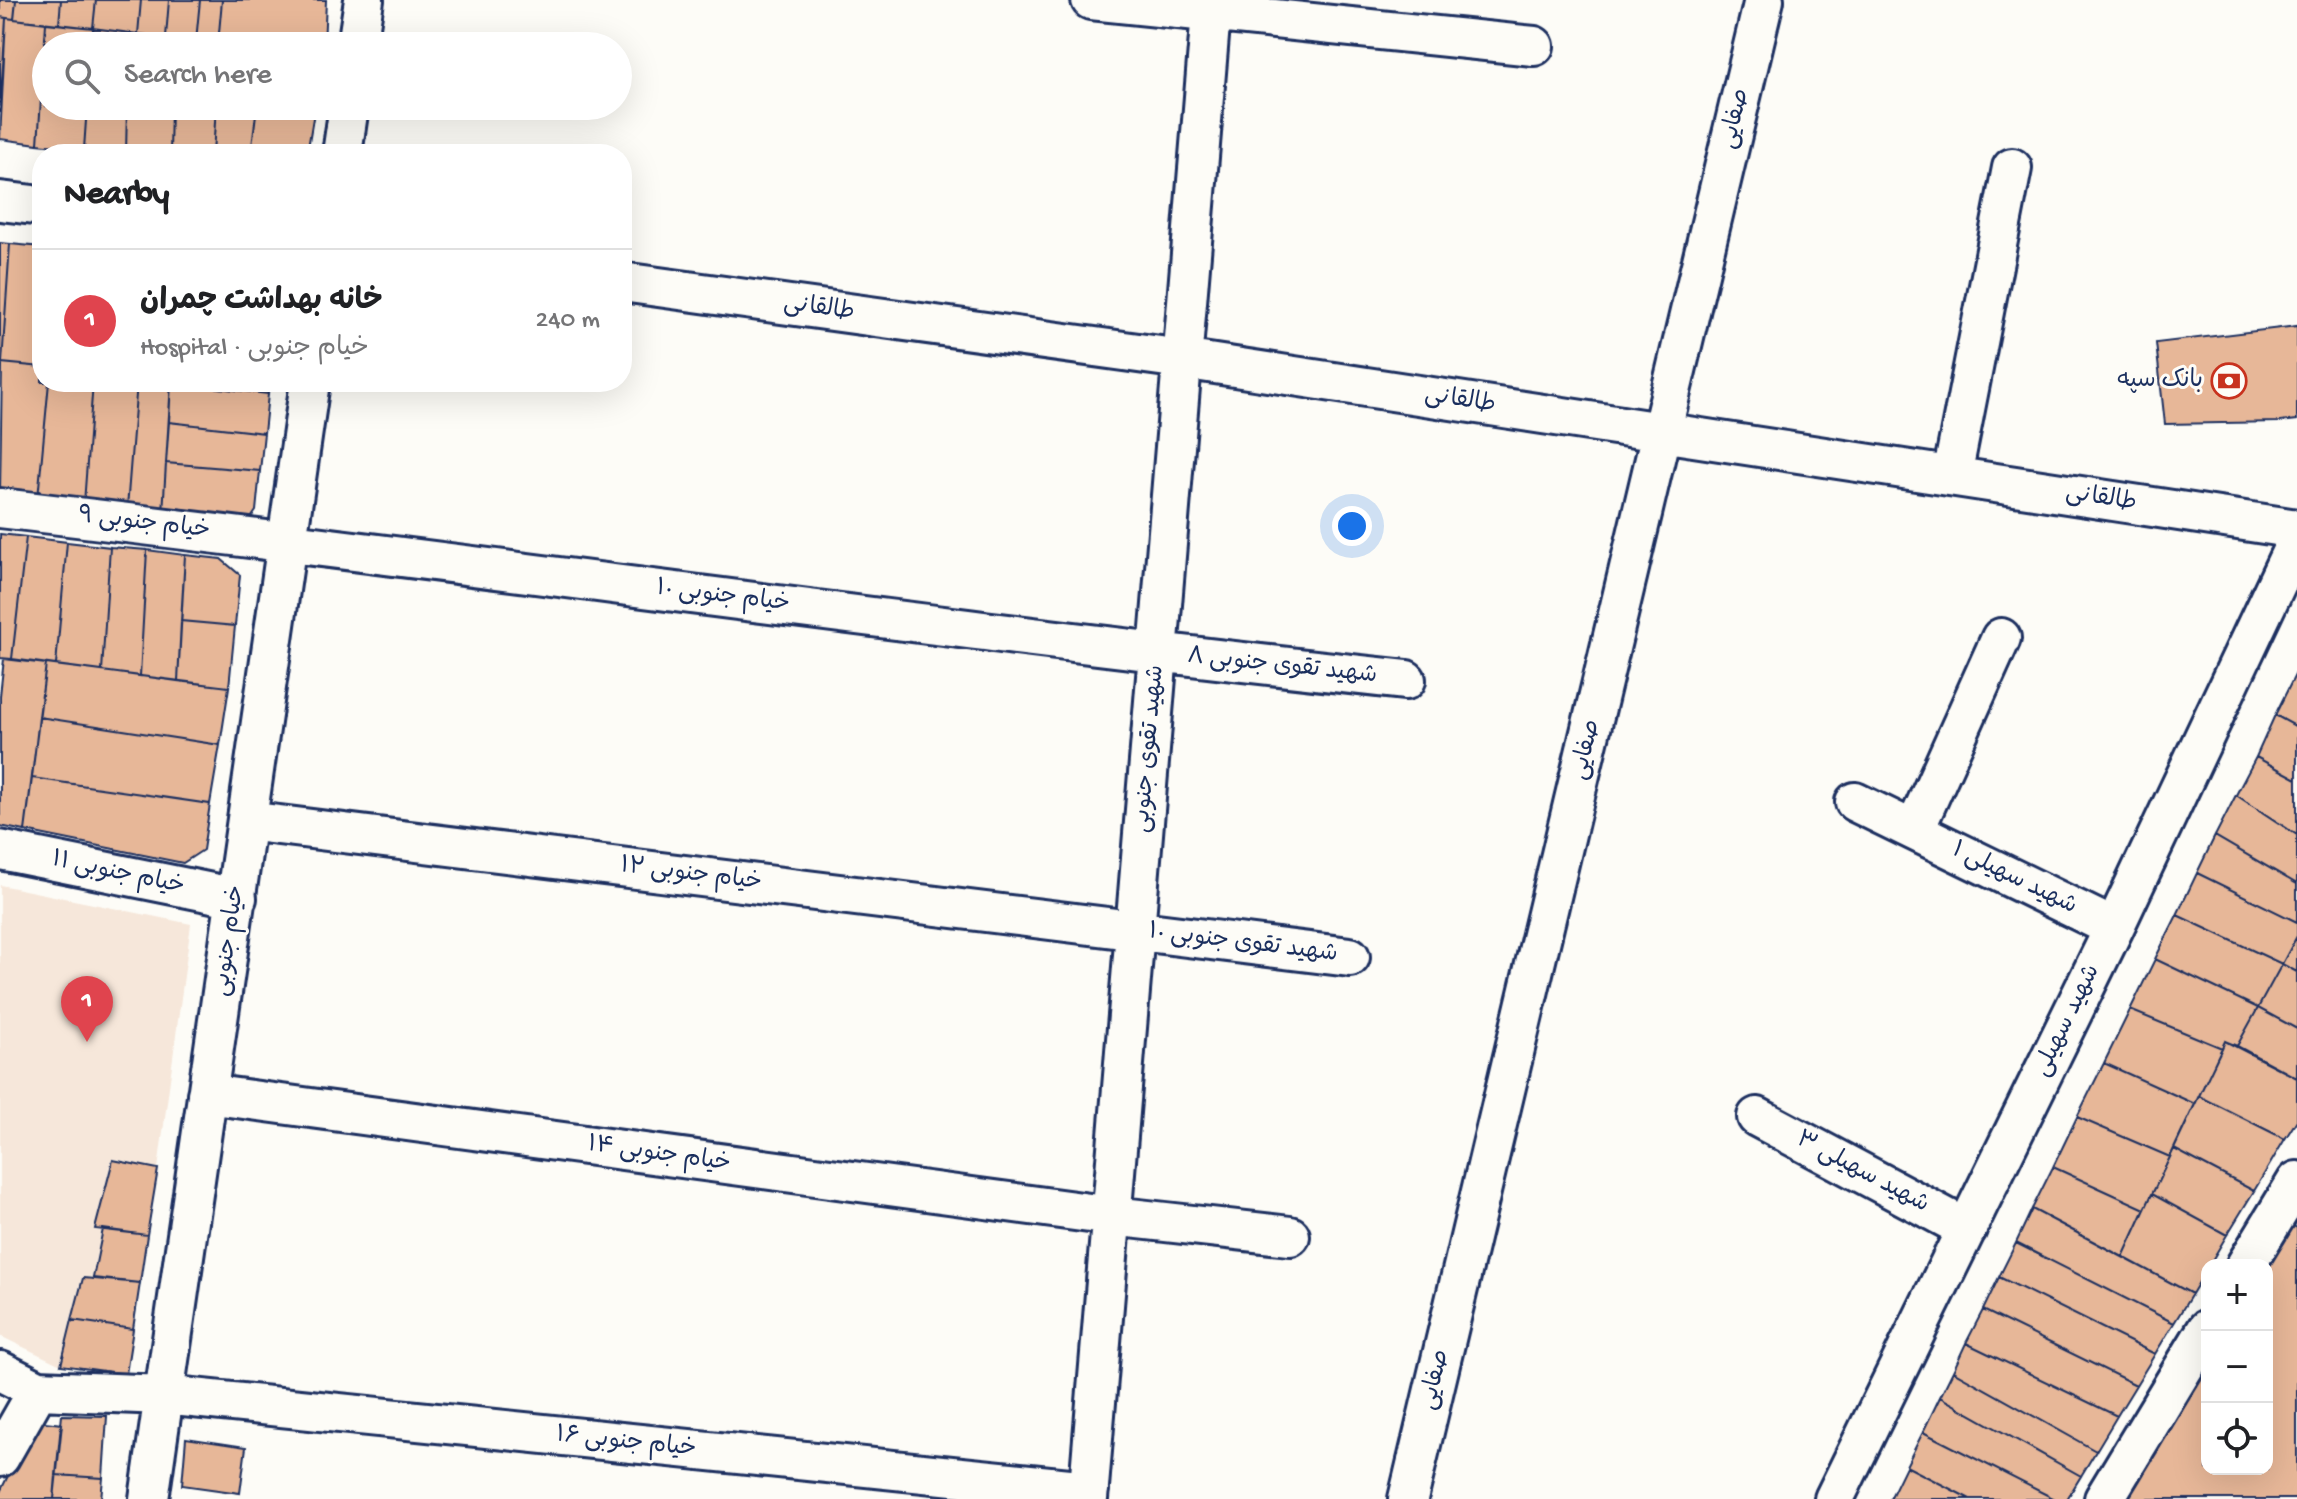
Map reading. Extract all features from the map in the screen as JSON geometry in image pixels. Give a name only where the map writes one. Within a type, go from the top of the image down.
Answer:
[{"type":"street","points":[[359,32],[364,0]]},
{"type":"street","points":[[1091,0],[1212,6],[1534,46]]},
{"type":"street","name":"صفایی","points":[[1408,1499],[1764,0]]},
{"type":"street","name":"شهید تقوی جنوبی","points":[[1089,1495],[1212,6]]},
{"type":"street","points":[[343,144],[347,120]]},
{"type":"street","points":[[1952,476],[2012,168]]},
{"type":"street","points":[[0,201],[32,205]]},
{"type":"street","name":"طالقانی","points":[[632,283],[1182,359],[2297,529]]},
{"type":"street","name":"خیام جنوبی","points":[[149,1499],[309,392]]},
{"type":"street","name":"خیام جنوبی ۹","points":[[0,508],[287,541]]},
{"type":"street","name":"شهید سهیلی","points":[[1834,1499],[2114,928],[2297,540]]},
{"type":"street","name":"خیام جنوبی ۱۰","points":[[287,541],[1158,654]]},
{"type":"street","points":[[1915,829],[2001,638]]},
{"type":"street","name":"شهید تقوی جنوبی ۸","points":[[1158,654],[1406,680]]},
{"type":"street","name":"شهید سهیلی ۱","points":[[1855,802],[2114,928]]},
{"type":"street","name":"خیام جنوبی ۱۲","points":[[247,821],[1135,930]]},
{"type":"street","name":"خیام جنوبی ۱۱","points":[[0,850],[237,898]]},
{"type":"street","name":"شهید تقوی جنوبی ۱۰","points":[[1135,930],[1350,957]]},
{"type":"street","name":"خیام جنوبی ۱۴","points":[[207,1094],[1112,1216],[1290,1236]]},
{"type":"street","name":"شهید سهیلی ۳","points":[[1757,1117],[1967,1229]]},
{"type":"street","points":[[2250,1259],[2297,1181]]},
{"type":"street","points":[[2104,1499],[2206,1331]]},
{"type":"street","points":[[0,1371],[38,1390],[0,1457]]},
{"type":"street","name":"خیام جنوبی ۱۶","points":[[38,1390],[164,1395],[1089,1495]]},
{"type":"shaded area","points":[[0,885],[191,924],[158,1169],[112,1160],[95,1228],[103,1229],[93,1278],[82,1278],[61,1365],[0,1336]]},
{"type":"building","points":[[0,0],[16,0],[14,19],[0,17]]},
{"type":"building","points":[[16,0],[61,0],[59,24],[14,19]]},
{"type":"building","points":[[61,0],[96,0],[93,28],[59,24]]},
{"type":"building","points":[[96,0],[141,0],[138,32],[93,28]]},
{"type":"building","points":[[141,0],[169,0],[166,32],[138,32]]},
{"type":"building","points":[[169,0],[200,0],[197,32],[166,32]]},
{"type":"building","points":[[200,0],[222,0],[219,32],[197,32]]},
{"type":"building","points":[[222,0],[326,0],[325,32],[219,32]]},
{"type":"building","points":[[0,17],[6,18],[0,113]]},
{"type":"building","points":[[6,18],[46,23],[45,32],[32,32],[32,120],[40,120],[38,144],[0,139]]},
{"type":"building","points":[[46,23],[93,28],[93,32],[45,32]]},
{"type":"building","points":[[93,28],[122,32],[93,32]]},
{"type":"building","points":[[40,120],[86,120],[84,144],[38,144]]},
{"type":"building","points":[[86,120],[127,120],[126,144],[84,144]]},
{"type":"building","points":[[127,120],[171,120],[170,144],[126,144]]},
{"type":"building","points":[[171,120],[215,120],[214,144],[170,144]]},
{"type":"building","points":[[215,120],[255,120],[252,144],[214,144]]},
{"type":"building","points":[[255,120],[313,120],[309,144],[252,144]]},
{"type":"building","points":[[0,243],[10,244],[2,363],[0,362]]},
{"type":"building","points":[[10,244],[32,246],[32,366],[2,363]]},
{"type":"building","name":"بانک سپه","points":[[2297,326],[2297,420],[2165,424],[2156,343]]},
{"type":"building","points":[[2,363],[32,366],[32,392],[48,392],[38,498],[0,493]]},
{"type":"building","points":[[48,392],[92,392],[84,503],[38,498]]},
{"type":"building","points":[[92,392],[136,392],[127,508],[84,503]]},
{"type":"building","points":[[136,392],[170,392],[163,513],[127,508]]},
{"type":"building","points":[[170,392],[268,394],[264,433],[169,422]]},
{"type":"building","points":[[169,422],[264,433],[260,471],[166,463]]},
{"type":"building","points":[[166,463],[260,471],[256,511],[247,524],[163,513]]},
{"type":"building","points":[[0,534],[26,537],[12,659],[0,658]]},
{"type":"building","points":[[26,537],[67,542],[56,665],[12,659]]},
{"type":"building","points":[[67,542],[110,547],[102,671],[56,665]]},
{"type":"building","points":[[110,547],[147,550],[140,676],[102,671]]},
{"type":"building","points":[[147,550],[185,555],[178,681],[140,676]]},
{"type":"building","points":[[185,555],[221,559],[240,575],[235,626],[181,621]]},
{"type":"building","points":[[181,621],[235,626],[229,687],[178,681]]},
{"type":"building","points":[[4,659],[46,664],[25,831],[0,826],[0,696]]},
{"type":"building","points":[[46,664],[229,687],[220,745],[39,717]]},
{"type":"building","points":[[2297,673],[2297,727],[2275,715]]},
{"type":"building","points":[[2275,715],[2297,727],[2297,779],[2256,757]]},
{"type":"building","points":[[39,717],[220,745],[210,804],[32,778]]},
{"type":"building","points":[[2256,757],[2297,779],[2297,835],[2236,795]]},
{"type":"building","points":[[32,778],[210,804],[203,850],[183,863],[25,831]]},
{"type":"building","points":[[2236,795],[2297,835],[2297,884],[2215,836]]},
{"type":"building","points":[[2215,836],[2297,884],[2297,922],[2197,873]]},
{"type":"building","points":[[2197,873],[2297,922],[2297,936],[2282,964],[2177,915]]},
{"type":"building","points":[[2177,915],[2282,964],[2258,1008],[2155,959]]},
{"type":"building","points":[[2297,936],[2297,972],[2282,964]]},
{"type":"building","points":[[2155,959],[2258,1008],[2237,1046],[2225,1041],[2222,1048],[2130,1010]]},
{"type":"building","points":[[2282,964],[2297,972],[2297,1029],[2258,1008]]},
{"type":"building","points":[[2258,1008],[2297,1029],[2297,1078],[2237,1046]]},
{"type":"building","points":[[2130,1010],[2222,1048],[2195,1104],[2104,1063]]},
{"type":"building","points":[[2225,1041],[2297,1078],[2297,1120],[2285,1139],[2199,1096]]},
{"type":"building","points":[[2104,1063],[2195,1104],[2170,1157],[2077,1117]]},
{"type":"building","points":[[2199,1096],[2285,1139],[2254,1191],[2174,1149]]},
{"type":"building","points":[[2077,1117],[2170,1157],[2145,1209],[2053,1167]]},
{"type":"building","points":[[2174,1149],[2254,1191],[2227,1235],[2152,1194]]},
{"type":"building","points":[[113,1160],[158,1169],[147,1235],[95,1229]]},
{"type":"building","points":[[2053,1167],[2145,1209],[2123,1257],[2032,1209]]},
{"type":"building","points":[[2152,1194],[2227,1235],[2213,1259],[2201,1259],[2201,1279],[2192,1294],[2123,1257]]},
{"type":"building","points":[[2032,1209],[2192,1294],[2174,1323],[2016,1243]]},
{"type":"building","points":[[2292,1225],[2297,1228],[2297,1499],[2125,1499],[2201,1374],[2201,1475],[2273,1475],[2271,1259]]},
{"type":"building","points":[[103,1229],[147,1235],[140,1283],[93,1278]]},
{"type":"building","points":[[2016,1243],[2174,1323],[2155,1354],[1999,1277]]},
{"type":"building","points":[[1999,1277],[2155,1354],[2136,1385],[1983,1310]]},
{"type":"building","points":[[83,1278],[140,1283],[133,1329],[72,1320]]},
{"type":"building","points":[[1983,1310],[2136,1385],[2117,1416],[1966,1343]]},
{"type":"building","points":[[72,1320],[133,1329],[126,1374],[61,1365]]},
{"type":"building","points":[[1966,1343],[2117,1416],[2096,1451],[1953,1371]]},
{"type":"building","points":[[1953,1371],[2096,1451],[2081,1476],[1940,1397]]},
{"type":"building","points":[[1940,1397],[2081,1476],[2067,1499],[2055,1499],[1923,1432]]},
{"type":"building","points":[[62,1415],[107,1416],[103,1478],[56,1475]]},
{"type":"building","points":[[35,1421],[62,1424],[54,1499],[0,1499],[0,1492]]},
{"type":"building","points":[[1923,1432],[2055,1499],[1970,1499],[1906,1466]]},
{"type":"building","points":[[186,1438],[246,1447],[240,1493],[182,1485]]},
{"type":"building","points":[[1906,1466],[1970,1499],[1890,1499]]},
{"type":"building","points":[[56,1475],[103,1478],[101,1499],[54,1499]]},
{"type":"place","name":"بانک سپه","points":[[2229,381]]},
{"type":"place","name":"خانه بهداشت چمران","points":[[87,1042]]}]
